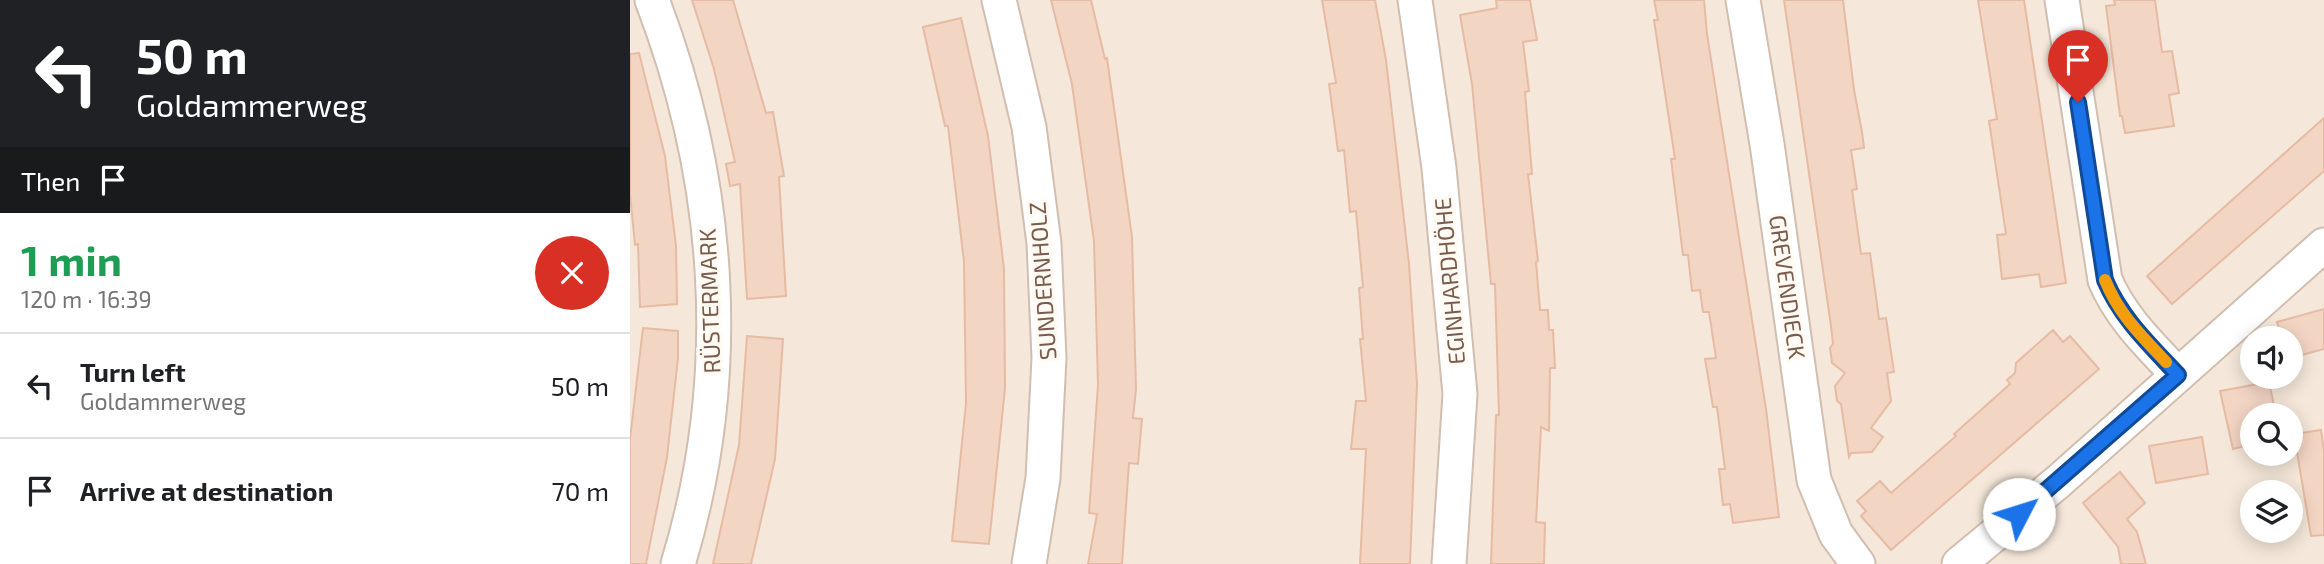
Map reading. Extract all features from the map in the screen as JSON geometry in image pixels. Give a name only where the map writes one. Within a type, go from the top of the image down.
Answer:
[{"type":"street","name":"RÜSTERMARK","points":[[652,0],[668,43],[691,125],[712,244],[713,389],[703,469],[678,564]]},
{"type":"street","name":"SUNDERNHOLZ","points":[[999,0],[1029,127],[1045,269],[1049,358],[1042,478],[1029,564]]},
{"type":"street","name":"EGINHARDHÖHE","points":[[1415,0],[1439,168],[1460,394],[1449,564]]},
{"type":"street","name":"GREVENDIECK","points":[[1743,0],[1767,144],[1814,480],[1836,534],[1858,564]]},
{"type":"street","points":[[2062,0],[2105,280],[2114,302],[2127,320],[2178,375]]},
{"type":"street","points":[[1959,564],[2059,481],[2324,245]]},
{"type":"shaded area","points":[[630,0],[2324,0],[2324,564],[630,564]]},
{"type":"building","points":[[692,0],[733,0],[766,113],[773,112],[784,176],[779,177],[786,296],[747,299],[740,184],[730,186],[726,164],[735,162],[714,69]]},
{"type":"building","points":[[1051,0],[1091,0],[1105,59],[1107,58],[1132,237],[1136,389],[1133,418],[1142,419],[1138,464],[1129,463],[1122,564],[1088,564],[1097,514],[1089,513],[1098,385],[1094,241],[1072,84]]},
{"type":"building","points":[[1322,0],[1375,0],[1386,60],[1409,264],[1417,384],[1410,564],[1360,564],[1366,449],[1351,449],[1356,401],[1366,401],[1360,339],[1363,339],[1359,288],[1363,287],[1356,211],[1350,212],[1344,150],[1338,151],[1329,84],[1336,83]]},
{"type":"building","points":[[1496,0],[1530,0],[1537,40],[1523,42],[1529,91],[1525,92],[1532,174],[1528,174],[1538,261],[1540,310],[1548,310],[1549,330],[1553,330],[1555,368],[1550,368],[1549,431],[1541,427],[1536,522],[1545,523],[1544,564],[1491,564],[1496,415],[1499,415],[1495,284],[1491,284],[1472,84],[1460,15],[1497,8]]},
{"type":"building","points":[[1654,0],[1704,0],[1707,34],[1766,409],[1779,517],[1733,523],[1730,504],[1723,505],[1719,469],[1725,469],[1717,407],[1713,407],[1705,359],[1716,358],[1709,312],[1703,312],[1700,290],[1692,291],[1688,255],[1683,255],[1671,159],[1675,159],[1654,20],[1658,20]]},
{"type":"building","points":[[1784,0],[1843,0],[1862,132],[1864,148],[1851,150],[1857,189],[1852,190],[1861,254],[1870,253],[1879,319],[1886,318],[1894,372],[1887,373],[1891,401],[1871,428],[1883,437],[1872,452],[1851,453],[1849,457],[1841,404],[1837,401],[1835,386],[1845,373],[1832,363],[1831,326]]},
{"type":"building","points":[[1978,0],[2024,0],[2066,283],[2041,287],[2039,274],[2002,279],[1997,235],[2006,234],[1989,121],[1997,119]]},
{"type":"building","points":[[2114,0],[2155,0],[2162,52],[2172,51],[2179,93],[2169,95],[2174,126],[2125,133],[2120,116],[2106,6],[2115,5]]},
{"type":"building","points":[[961,18],[988,136],[1004,269],[1005,388],[989,544],[952,541],[966,403],[964,262],[948,126],[945,126],[923,27]]},
{"type":"building","points":[[639,53],[665,156],[676,246],[677,304],[640,307],[638,244],[635,245],[630,194],[630,54]]},
{"type":"building","points":[[2324,118],[2324,171],[2172,304],[2147,276]]},
{"type":"building","points":[[2324,309],[2324,349],[2303,355],[2303,326],[2278,326],[2277,322]]},
{"type":"building","points":[[643,328],[678,331],[678,358],[667,457],[646,564],[630,564],[630,439]]},
{"type":"building","points":[[2053,330],[2063,342],[2070,336],[2099,369],[1891,550],[1861,516],[1866,511],[1857,501],[1880,481],[1891,493],[2010,384],[2007,380],[2015,373],[2016,363]]},
{"type":"building","points":[[747,336],[783,339],[775,459],[751,564],[713,564],[739,445]]},
{"type":"building","points":[[2240,387],[2270,389],[2273,403],[2240,403],[2240,447],[2233,449],[2220,391]]},
{"type":"building","points":[[2321,430],[2324,451],[2324,535],[2311,536],[2299,466],[2303,466],[2303,433]]},
{"type":"building","points":[[2202,437],[2208,474],[2156,483],[2149,446]]},
{"type":"building","points":[[2120,472],[2145,503],[2127,519],[2137,532],[2146,564],[2121,564],[2118,547],[2083,503]]},
{"type":"slow traffic","points":[[2105,280],[2114,302],[2127,320],[2166,362]]},
{"type":"route","points":[[2019,514],[2178,375],[2127,320],[2114,302],[2105,280],[2078,102]]}]
